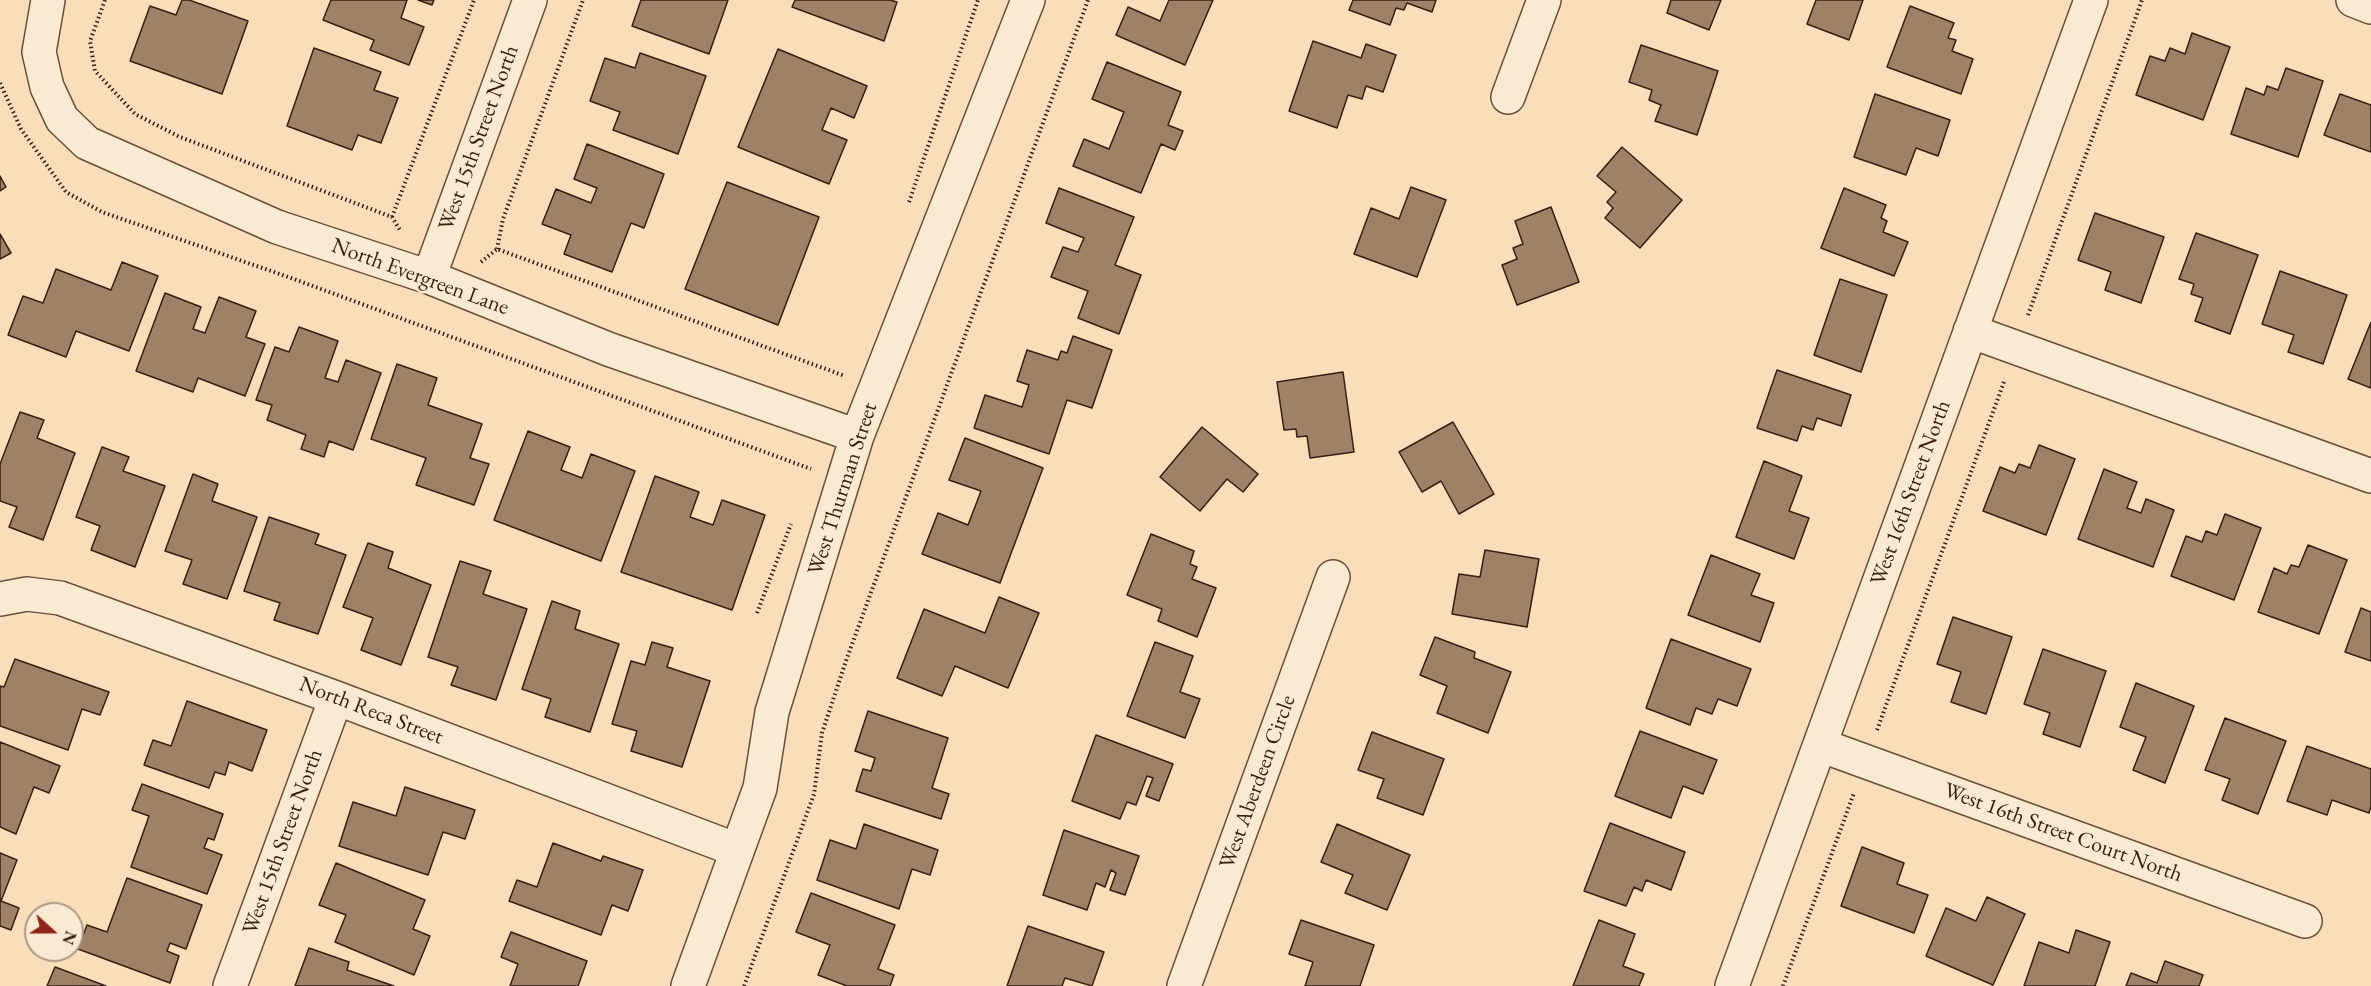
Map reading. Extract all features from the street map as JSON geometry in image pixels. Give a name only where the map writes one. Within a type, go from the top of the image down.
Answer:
[{"type":"street","name":"North Evergreen Lane","points":[[48,0],[39,52],[47,87],[62,119],[87,143],[277,227],[429,276],[608,349],[857,436]]},
{"type":"street","name":"West 15th Street North","points":[[429,276],[530,0]]},
{"type":"street","name":"West Thurman Street","points":[[688,986],[760,788],[772,712],[857,436],[1028,0]]},
{"type":"street","points":[[1508,97],[1544,0]]},
{"type":"street","name":"West 16th Street North","points":[[1732,986],[2091,0]]},
{"type":"street","points":[[2353,0],[2371,7]]},
{"type":"street","points":[[1970,331],[2371,476]]},
{"type":"street","name":"West Aberdeen Circle","points":[[1184,986],[1333,577]]},
{"type":"street","name":"North Reca Street","points":[[0,598],[27,594],[60,597],[336,698],[738,850]]},
{"type":"street","name":"West 15th Street North","points":[[230,986],[336,698]]},
{"type":"street","name":"West 16th Street Court North","points":[[1820,745],[2306,921]]},
{"type":"path","points":[[392,217],[474,0]]},
{"type":"path","points":[[497,249],[502,219],[583,0]]},
{"type":"path","points":[[744,986],[814,794],[822,733],[847,658],[1088,0]]},
{"type":"path","points":[[1783,986],[2142,0]]},
{"type":"path","points":[[0,83],[21,129],[54,177],[66,192],[102,212],[291,278],[812,469]]},
{"type":"building","points":[[182,0],[189,0],[248,21],[222,94],[130,61],[150,6],[176,15]]},
{"type":"building","points":[[331,0],[407,0],[401,18],[424,27],[409,65],[370,50],[374,40],[323,20]]},
{"type":"building","points":[[418,0],[434,0],[432,5]]},
{"type":"building","points":[[641,0],[728,0],[709,54],[632,26]]},
{"type":"building","points":[[795,0],[890,0],[897,2],[884,41],[792,7]]},
{"type":"building","points":[[1169,0],[1213,0],[1185,65],[1116,35],[1128,7],[1160,21]]},
{"type":"building","points":[[1353,0],[1436,0],[1432,12],[1407,3],[1404,10],[1396,8],[1390,25],[1349,10]]},
{"type":"building","points":[[1671,0],[1721,0],[1709,30],[1667,13]]},
{"type":"building","points":[[1816,0],[1863,0],[1849,40],[1807,24]]},
{"type":"building","points":[[1910,6],[1954,23],[1948,38],[1956,40],[1952,51],[1973,59],[1961,94],[1887,67]]},
{"type":"building","points":[[2192,33],[2230,47],[2203,120],[2136,95],[2150,56],[2165,61],[2170,48],[2185,54]]},
{"type":"building","points":[[1313,41],[1361,58],[1366,44],[1396,55],[1383,92],[1366,86],[1362,99],[1348,95],[1337,128],[1289,111]]},
{"type":"building","points":[[1641,45],[1718,71],[1697,135],[1655,121],[1661,105],[1649,100],[1652,90],[1629,82]]},
{"type":"building","points":[[314,48],[381,72],[374,90],[398,98],[381,143],[358,135],[352,150],[287,126]]},
{"type":"building","points":[[778,49],[867,86],[854,118],[831,108],[822,130],[847,140],[829,184],[738,147]]},
{"type":"building","points":[[640,53],[706,76],[678,154],[613,130],[620,112],[590,101],[605,58],[635,68]]},
{"type":"building","points":[[1107,62],[1181,92],[1168,125],[1183,131],[1175,150],[1161,144],[1141,193],[1073,166],[1084,139],[1109,149],[1124,112],[1092,99]]},
{"type":"building","points":[[2286,68],[2323,81],[2298,157],[2231,134],[2246,88],[2264,95],[2267,86],[2278,90]]},
{"type":"building","points":[[1875,94],[1950,120],[1938,156],[1916,148],[1906,175],[1854,157]]},
{"type":"building","points":[[2340,94],[2371,105],[2371,152],[2324,135]]},
{"type":"building","points":[[587,144],[664,174],[644,228],[631,223],[612,272],[564,254],[571,235],[542,224],[556,189],[591,203],[597,188],[574,179]]},
{"type":"building","points":[[1622,147],[1682,200],[1640,248],[1605,218],[1613,208],[1607,202],[1616,192],[1597,176]]},
{"type":"building","points":[[0,176],[6,187],[0,191]]},
{"type":"building","points":[[727,182],[819,217],[778,325],[685,289]]},
{"type":"building","points":[[1411,187],[1446,200],[1417,277],[1354,254],[1371,208],[1399,219]]},
{"type":"building","points":[[1059,188],[1134,217],[1115,265],[1141,275],[1119,334],[1078,318],[1088,291],[1051,277],[1063,247],[1078,252],[1084,238],[1046,223]]},
{"type":"building","points":[[1844,188],[1886,205],[1881,218],[1887,221],[1883,232],[1908,242],[1894,276],[1821,248]]},
{"type":"building","points":[[1551,207],[1579,282],[1517,305],[1502,265],[1517,259],[1513,248],[1523,244],[1515,221]]},
{"type":"building","points":[[2095,213],[2164,237],[2141,303],[2105,290],[2111,272],[2078,260]]},
{"type":"building","points":[[2196,233],[2258,255],[2230,334],[2195,321],[2203,298],[2191,294],[2194,284],[2179,279]]},
{"type":"building","points":[[0,234],[11,253],[0,259]]},
{"type":"building","points":[[122,262],[158,276],[129,351],[76,331],[66,357],[8,335],[23,296],[43,303],[56,269],[111,290]]},
{"type":"building","points":[[2280,271],[2347,295],[2323,364],[2288,352],[2294,335],[2262,324]]},
{"type":"building","points":[[1840,279],[1887,295],[1861,372],[1814,355]]},
{"type":"building","points":[[165,293],[201,307],[193,329],[205,333],[219,297],[256,311],[246,337],[265,344],[245,396],[198,378],[193,392],[136,371]]},
{"type":"building","points":[[2371,322],[2371,388],[2348,379]]},
{"type":"building","points":[[299,327],[338,341],[325,378],[338,382],[346,360],[381,373],[353,450],[329,441],[324,457],[301,449],[306,435],[267,420],[272,405],[256,400],[275,347],[289,352]]},
{"type":"building","points":[[1073,336],[1112,350],[1092,408],[1067,400],[1049,454],[974,428],[985,395],[1022,407],[1029,385],[1017,381],[1027,350],[1058,360],[1061,351],[1067,353]]},
{"type":"building","points":[[397,364],[437,378],[428,405],[482,424],[470,458],[489,464],[474,505],[416,485],[426,458],[371,439]]},
{"type":"building","points":[[1777,370],[1851,395],[1841,426],[1817,418],[1813,430],[1802,426],[1797,441],[1757,428]]},
{"type":"building","points":[[1343,372],[1354,452],[1310,458],[1307,436],[1297,437],[1296,429],[1284,430],[1277,382]]},
{"type":"building","points":[[20,412],[44,420],[37,438],[75,453],[43,540],[9,527],[17,507],[0,501],[0,464]]},
{"type":"building","points":[[1453,422],[1494,494],[1459,514],[1441,481],[1422,492],[1399,452]]},
{"type":"building","points":[[1202,427],[1258,474],[1243,492],[1227,479],[1200,511],[1160,477]]},
{"type":"building","points":[[528,431],[570,447],[561,470],[582,478],[591,454],[635,471],[601,561],[494,520]]},
{"type":"building","points":[[965,438],[1043,468],[1000,583],[922,554],[938,513],[968,525],[981,491],[949,480]]},
{"type":"building","points":[[2039,445],[2075,459],[2046,535],[1983,511],[2000,467],[2015,473],[2019,464],[2030,468]]},
{"type":"building","points":[[102,447],[129,457],[123,471],[165,486],[135,567],[91,550],[100,526],[76,517]]},
{"type":"building","points":[[1764,461],[1802,476],[1789,511],[1809,518],[1794,559],[1736,537]]},
{"type":"building","points":[[2104,469],[2137,482],[2127,508],[2141,513],[2146,499],[2174,510],[2153,567],[2078,539]]},
{"type":"building","points":[[193,474],[218,484],[212,501],[257,517],[227,599],[183,584],[192,560],[165,551]]},
{"type":"building","points":[[655,476],[699,492],[690,517],[713,525],[722,500],[765,515],[732,610],[621,572]]},
{"type":"building","points":[[2225,514],[2261,528],[2234,600],[2171,576],[2186,536],[2202,542],[2206,531],[2217,535]]},
{"type":"building","points":[[269,517],[319,534],[315,544],[346,555],[318,634],[274,620],[280,603],[244,591]]},
{"type":"building","points":[[1151,534],[1194,551],[1190,564],[1197,567],[1192,579],[1216,588],[1197,637],[1158,621],[1162,609],[1127,595]]},
{"type":"building","points":[[368,543],[393,552],[388,568],[431,585],[401,665],[361,650],[373,618],[343,607]]},
{"type":"building","points":[[2308,545],[2347,560],[2319,634],[2258,612],[2274,568],[2287,574],[2291,565],[2299,567]]},
{"type":"building","points":[[1485,550],[1539,559],[1527,627],[1452,614],[1459,574],[1480,577]]},
{"type":"building","points":[[1711,555],[1760,574],[1751,595],[1774,603],[1760,642],[1688,615]]},
{"type":"building","points":[[460,561],[491,571],[483,594],[527,609],[496,700],[451,685],[458,667],[428,657]]},
{"type":"building","points":[[999,597],[1039,613],[1008,688],[955,666],[942,696],[897,678],[924,609],[985,633]]},
{"type":"building","points":[[552,601],[580,611],[575,629],[619,644],[590,732],[545,717],[551,699],[522,689]]},
{"type":"building","points":[[2361,608],[2371,612],[2371,661],[2345,652]]},
{"type":"building","points":[[1953,617],[2012,637],[1986,714],[1951,702],[1961,672],[1937,664]]},
{"type":"building","points":[[1435,637],[1475,652],[1474,658],[1511,672],[1488,733],[1437,713],[1447,686],[1420,675]]},
{"type":"building","points":[[1671,639],[1751,669],[1737,706],[1718,699],[1712,714],[1696,708],[1690,725],[1646,708]]},
{"type":"building","points":[[652,642],[673,648],[667,667],[710,681],[682,767],[631,751],[637,731],[612,724],[631,661],[645,665]]},
{"type":"building","points":[[1155,642],[1193,656],[1180,692],[1200,699],[1185,738],[1127,716]]},
{"type":"building","points":[[2043,649],[2106,671],[2080,747],[2043,734],[2050,713],[2024,704]]},
{"type":"building","points":[[15,659],[109,692],[100,715],[82,709],[68,750],[0,726],[0,686],[4,687]]},
{"type":"building","points":[[2136,683],[2194,706],[2165,783],[2133,770],[2146,737],[2120,727]]},
{"type":"building","points":[[187,701],[267,730],[252,771],[229,762],[225,775],[215,772],[209,788],[144,765],[153,740],[171,746]]},
{"type":"building","points":[[868,711],[948,738],[932,788],[949,794],[941,819],[856,791],[863,769],[871,771],[875,758],[855,751]]},
{"type":"building","points":[[2225,718],[2286,741],[2258,814],[2222,800],[2230,779],[2205,770]]},
{"type":"building","points":[[1640,731],[1717,760],[1703,794],[1683,786],[1671,818],[1615,796]]},
{"type":"building","points":[[1372,732],[1444,759],[1423,815],[1377,798],[1384,779],[1358,770]]},
{"type":"building","points":[[1096,735],[1173,764],[1159,801],[1146,796],[1153,778],[1147,776],[1136,805],[1127,802],[1120,819],[1072,801]]},
{"type":"building","points":[[0,742],[60,766],[49,793],[34,787],[16,834],[0,827]]},
{"type":"building","points":[[2307,746],[2371,769],[2369,813],[2332,800],[2327,815],[2287,801]]},
{"type":"building","points":[[142,784],[223,814],[214,840],[208,838],[204,848],[222,855],[207,894],[131,867],[149,816],[132,810]]},
{"type":"building","points":[[405,787],[475,810],[465,839],[443,832],[428,875],[339,846],[353,802],[396,816]]},
{"type":"building","points":[[1610,823],[1685,852],[1671,890],[1646,880],[1642,891],[1634,887],[1626,906],[1584,891]]},
{"type":"building","points":[[864,824],[938,850],[930,875],[912,869],[899,909],[817,880],[830,840],[856,849]]},
{"type":"building","points":[[1337,824],[1410,855],[1387,910],[1345,893],[1353,875],[1321,862]]},
{"type":"building","points":[[1064,830],[1139,856],[1125,895],[1110,890],[1116,873],[1111,870],[1105,887],[1096,883],[1087,910],[1043,895]]},
{"type":"building","points":[[553,843],[601,861],[603,856],[643,870],[628,911],[612,905],[601,935],[509,901],[517,880],[537,887]]},
{"type":"building","points":[[1862,847],[1904,863],[1897,884],[1928,895],[1914,933],[1841,906]]},
{"type":"building","points":[[0,853],[17,860],[1,901],[19,908],[11,930],[0,926]]},
{"type":"building","points":[[336,863],[425,900],[413,929],[430,936],[414,975],[335,942],[346,915],[319,905]]},
{"type":"building","points":[[127,878],[202,905],[186,949],[170,943],[167,951],[179,956],[170,983],[84,951],[84,933],[87,925],[107,932]]},
{"type":"building","points":[[811,893],[895,925],[878,969],[894,975],[890,986],[847,986],[818,975],[830,945],[796,932]]},
{"type":"building","points":[[1987,897],[2025,914],[1993,985],[1926,956],[1946,908],[1976,921]]},
{"type":"building","points":[[1301,920],[1374,945],[1360,986],[1305,986],[1313,962],[1289,954]]},
{"type":"building","points":[[1599,920],[1635,934],[1623,966],[1644,974],[1639,986],[1573,986]]},
{"type":"building","points":[[1028,926],[1104,952],[1092,986],[1065,978],[1062,986],[1007,986]]},
{"type":"building","points":[[2076,930],[2110,942],[2095,986],[2024,986],[2039,942],[2069,953]]},
{"type":"building","points":[[511,932],[587,961],[578,986],[510,986],[518,964],[501,957]]},
{"type":"building","points":[[309,948],[349,962],[347,970],[394,986],[295,986]]},
{"type":"building","points":[[2165,961],[2203,975],[2199,986],[2126,986],[2131,973],[2157,983]]},
{"type":"building","points":[[55,967],[106,986],[47,986]]}]
